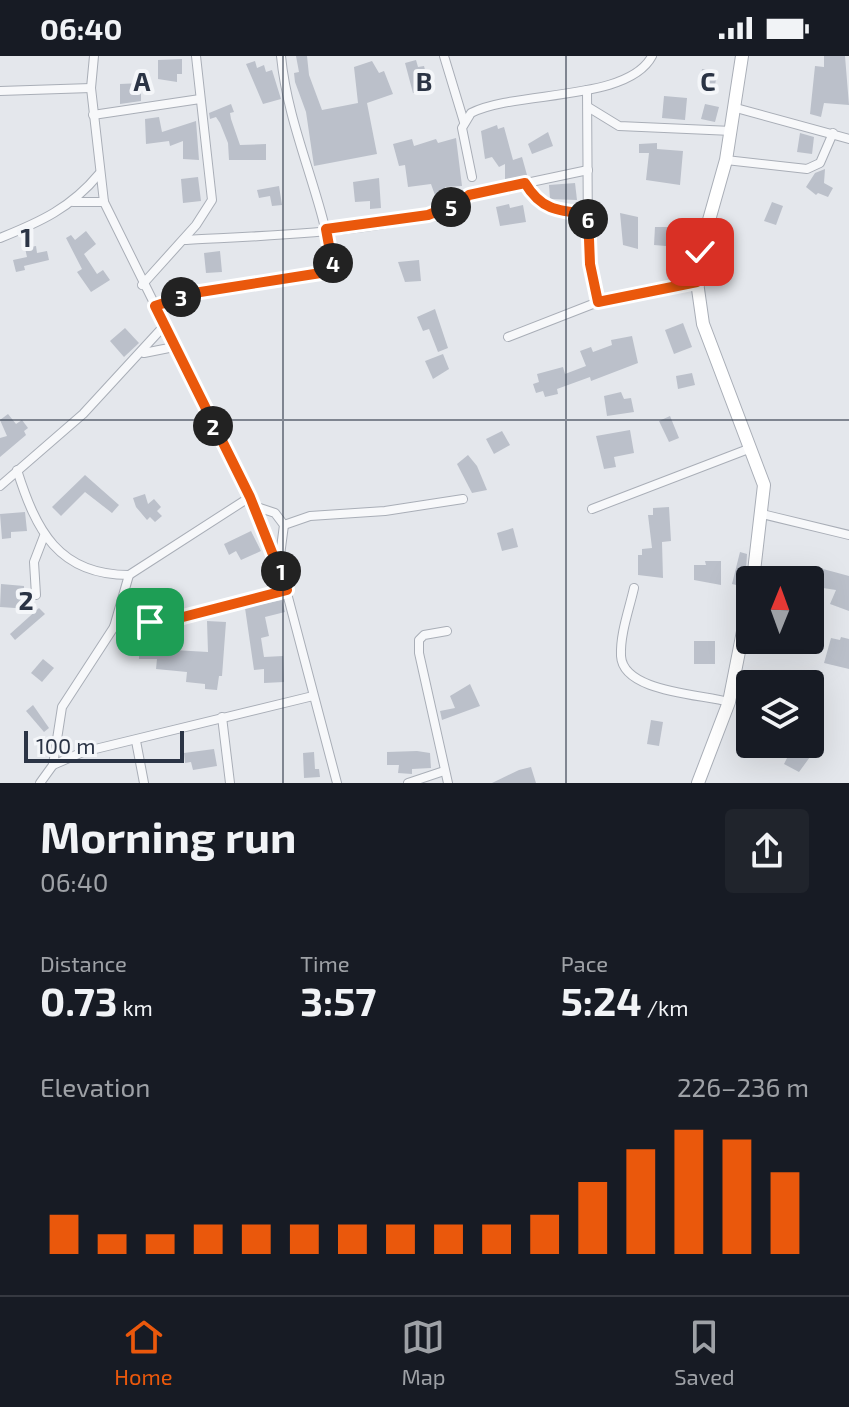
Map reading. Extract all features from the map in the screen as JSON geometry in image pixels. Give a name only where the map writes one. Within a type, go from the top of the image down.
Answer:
[{"type":"street","points":[[94,56],[91,88],[104,202],[142,285],[252,501],[279,563],[337,783]]},
{"type":"street","points":[[142,285],[184,240],[212,200],[211,167],[196,56]]},
{"type":"street","points":[[155,306],[194,293],[327,272],[333,268],[326,229],[291,112],[281,56]]},
{"type":"street","points":[[444,56],[464,122],[472,177]]},
{"type":"street","points":[[464,122],[481,108],[587,90],[635,74],[647,66],[652,56]]},
{"type":"street","points":[[742,56],[732,131],[700,252],[697,282],[703,324],[764,485],[755,566]]},
{"type":"street","points":[[0,91],[91,88]]},
{"type":"street","points":[[587,90],[590,264],[598,302]]},
{"type":"street","points":[[93,115],[200,99]]},
{"type":"street","points":[[588,107],[619,126],[732,131]]},
{"type":"street","points":[[736,108],[849,139]]},
{"type":"street","points":[[726,160],[807,169],[820,163],[833,133]]},
{"type":"street","points":[[184,240],[326,229],[428,215],[461,202],[469,195],[588,170]]},
{"type":"street","points":[[0,238],[49,219],[73,202],[99,174]]},
{"type":"street","points":[[525,183],[534,199],[546,208],[588,214]]},
{"type":"street","points":[[73,202],[104,202]]},
{"type":"street","points":[[508,337],[598,302],[697,282]]},
{"type":"street","points":[[0,486],[83,414],[142,354],[164,326]]},
{"type":"street","points":[[142,354],[174,347]]},
{"type":"street","points":[[592,509],[752,448]]},
{"type":"street","points":[[17,470],[44,536],[76,563],[111,575],[129,575],[252,501]]},
{"type":"street","points":[[284,525],[310,516],[385,511],[463,499]]},
{"type":"street","points":[[252,501],[275,513],[284,525],[279,563]]},
{"type":"street","points":[[762,514],[849,535]]},
{"type":"street","points":[[36,595],[34,562],[44,536]]},
{"type":"street","points":[[40,783],[53,765],[62,707],[114,627],[129,575]]},
{"type":"street","points":[[634,588],[622,637],[624,669],[633,679],[650,685],[729,702]]},
{"type":"street","points":[[114,627],[183,617],[287,590]]},
{"type":"street","points":[[447,631],[424,635],[419,640],[421,672],[448,783]]},
{"type":"street","points":[[698,783],[729,702],[739,654]]},
{"type":"street","points":[[53,765],[83,752],[313,696]]},
{"type":"street","points":[[222,717],[230,783]]},
{"type":"street","points":[[136,741],[144,783]]},
{"type":"street","points":[[408,783],[444,771]]},
{"type":"building","points":[[296,56],[307,56],[309,75],[322,110],[358,103],[354,67],[372,61],[379,73],[384,71],[393,94],[367,103],[377,154],[314,166],[306,112],[295,82],[294,73],[299,72]]},
{"type":"building","points":[[824,56],[845,56],[849,105],[824,103],[821,117],[810,114],[815,66],[824,67]]},
{"type":"building","points":[[182,59],[182,74],[177,74],[177,82],[158,79],[158,60]]},
{"type":"building","points":[[416,60],[418,67],[424,66],[430,89],[413,93],[405,63]]},
{"type":"building","points":[[255,61],[257,68],[264,65],[266,72],[272,70],[281,99],[263,104],[246,64]]},
{"type":"building","points":[[702,69],[717,71],[715,86],[700,84]]},
{"type":"building","points":[[141,83],[141,101],[120,104],[120,84]]},
{"type":"building","points":[[664,96],[687,98],[685,120],[662,118]]},
{"type":"building","points":[[231,104],[234,112],[230,113],[231,119],[240,145],[266,144],[266,160],[229,160],[228,143],[220,123],[216,117],[210,119],[209,113]]},
{"type":"building","points":[[705,104],[719,107],[715,122],[701,119]]},
{"type":"building","points":[[159,117],[162,132],[196,121],[199,160],[183,159],[183,141],[170,146],[169,141],[146,144],[145,119]]},
{"type":"building","points":[[497,125],[498,129],[504,127],[513,160],[522,157],[527,175],[505,180],[505,164],[499,167],[492,157],[485,159],[481,131]]},
{"type":"building","points":[[548,132],[553,146],[532,154],[528,144]]},
{"type":"building","points":[[800,133],[814,137],[812,154],[797,152]]},
{"type":"building","points":[[456,138],[462,186],[445,187],[446,196],[436,198],[431,184],[408,187],[405,165],[399,166],[393,144],[412,139],[414,146],[436,139],[438,143]]},
{"type":"building","points":[[657,143],[657,149],[683,151],[680,185],[646,180],[649,153],[639,153],[639,144]]},
{"type":"building","points":[[825,169],[824,183],[833,188],[828,197],[816,195],[806,187],[815,173]]},
{"type":"building","points":[[198,177],[201,201],[183,203],[181,179]]},
{"type":"building","points":[[379,178],[381,208],[370,209],[370,201],[355,202],[353,182]]},
{"type":"building","points":[[575,183],[577,200],[550,199],[549,185]]},
{"type":"building","points":[[279,186],[282,205],[272,206],[270,196],[259,198],[257,190]]},
{"type":"building","points":[[772,202],[783,206],[776,225],[764,221]]},
{"type":"building","points":[[509,204],[510,208],[523,205],[526,222],[500,226],[496,207]]},
{"type":"building","points":[[620,213],[638,217],[638,249],[623,245]]},
{"type":"building","points":[[655,227],[673,227],[673,236],[666,246],[654,245]]},
{"type":"building","points":[[86,231],[96,244],[84,254],[97,274],[103,270],[110,280],[91,292],[77,272],[82,269],[66,238],[71,235],[75,240]]},
{"type":"building","points":[[36,246],[37,253],[47,251],[49,260],[24,266],[25,270],[16,272],[13,260],[27,257],[25,248]]},
{"type":"building","points":[[220,251],[222,272],[206,273],[204,253]]},
{"type":"building","points":[[419,260],[421,281],[405,282],[398,262]]},
{"type":"building","points":[[435,309],[448,348],[438,352],[429,329],[423,331],[417,317]]},
{"type":"building","points":[[683,323],[692,347],[674,354],[665,330]]},
{"type":"building","points":[[125,328],[139,343],[124,357],[110,341]]},
{"type":"building","points":[[632,336],[638,363],[591,381],[590,377],[557,389],[558,394],[545,397],[543,391],[536,393],[533,384],[539,382],[537,374],[563,367],[565,374],[586,366],[580,351],[591,347],[593,352],[612,345],[611,340]]},
{"type":"building","points":[[443,354],[449,369],[433,379],[425,361]]},
{"type":"building","points":[[692,373],[695,385],[678,389],[676,376]]},
{"type":"building","points":[[621,392],[624,399],[631,398],[634,412],[607,416],[604,396]]},
{"type":"building","points":[[8,414],[16,424],[22,420],[28,428],[24,431],[26,435],[0,457],[0,438],[7,436],[0,420]]},
{"type":"building","points":[[670,416],[679,438],[669,442],[659,421]]},
{"type":"building","points":[[630,430],[634,453],[614,457],[616,467],[604,469],[596,436]]},
{"type":"building","points":[[502,431],[510,445],[494,454],[486,439]]},
{"type":"building","points":[[468,455],[477,466],[487,490],[472,493],[457,464]]},
{"type":"building","points":[[85,475],[119,505],[112,513],[85,492],[61,516],[52,507]]},
{"type":"building","points":[[145,494],[148,504],[154,499],[161,507],[157,511],[162,516],[155,522],[150,517],[147,520],[136,507],[133,498]]},
{"type":"building","points":[[669,507],[671,541],[662,542],[663,578],[638,575],[638,555],[642,555],[642,549],[652,548],[648,515],[653,515],[653,508]]},
{"type":"building","points":[[25,512],[27,531],[11,532],[11,538],[2,539],[0,514]]},
{"type":"building","points":[[513,528],[518,547],[502,551],[497,533]]},
{"type":"building","points":[[251,531],[261,551],[241,560],[236,551],[229,555],[224,544]]},
{"type":"building","points":[[740,552],[747,554],[746,566],[736,566]]},
{"type":"building","points":[[705,561],[721,561],[721,585],[694,580],[694,565],[706,565]]},
{"type":"building","points":[[824,569],[849,576],[849,611],[830,604],[836,590],[824,588]]},
{"type":"building","points":[[1,584],[24,586],[24,593],[30,599],[30,609],[0,607]]},
{"type":"building","points":[[282,600],[285,612],[265,617],[269,636],[261,638],[264,657],[283,656],[284,682],[264,683],[264,669],[254,670],[245,608]]},
{"type":"building","points":[[39,608],[45,614],[15,640],[10,634]]},
{"type":"building","points":[[207,621],[226,622],[222,676],[219,676],[217,690],[205,689],[205,684],[186,682],[187,672],[156,669],[157,659],[139,659],[139,648],[208,652]]},
{"type":"building","points":[[841,637],[849,639],[849,669],[824,663],[831,638],[840,640]]},
{"type":"building","points":[[694,641],[715,641],[715,664],[694,664]]},
{"type":"building","points":[[43,659],[54,668],[42,682],[31,673]]},
{"type":"building","points":[[470,684],[480,706],[442,720],[440,711],[455,708],[450,696]]},
{"type":"building","points":[[33,705],[49,728],[44,732],[26,711]]},
{"type":"building","points":[[651,720],[663,722],[659,746],[647,744]]},
{"type":"building","points":[[214,749],[217,766],[193,770],[191,762],[185,763],[184,753]]},
{"type":"building","points":[[314,752],[315,769],[319,769],[320,777],[304,778],[303,753]]},
{"type":"building","points":[[387,752],[430,753],[431,768],[412,769],[412,774],[398,773],[399,765],[387,765]]},
{"type":"building","points":[[787,758],[809,758],[799,772],[784,764]]},
{"type":"building","points":[[531,767],[536,783],[492,783],[519,770]]},
{"type":"route","points":[[150,622],[183,617],[287,590],[279,563],[250,497],[155,306],[194,293],[327,272],[333,268],[326,229],[428,215],[461,202],[469,195],[525,183],[534,199],[546,208],[588,214],[590,264],[598,302],[697,282],[700,252]]}]
